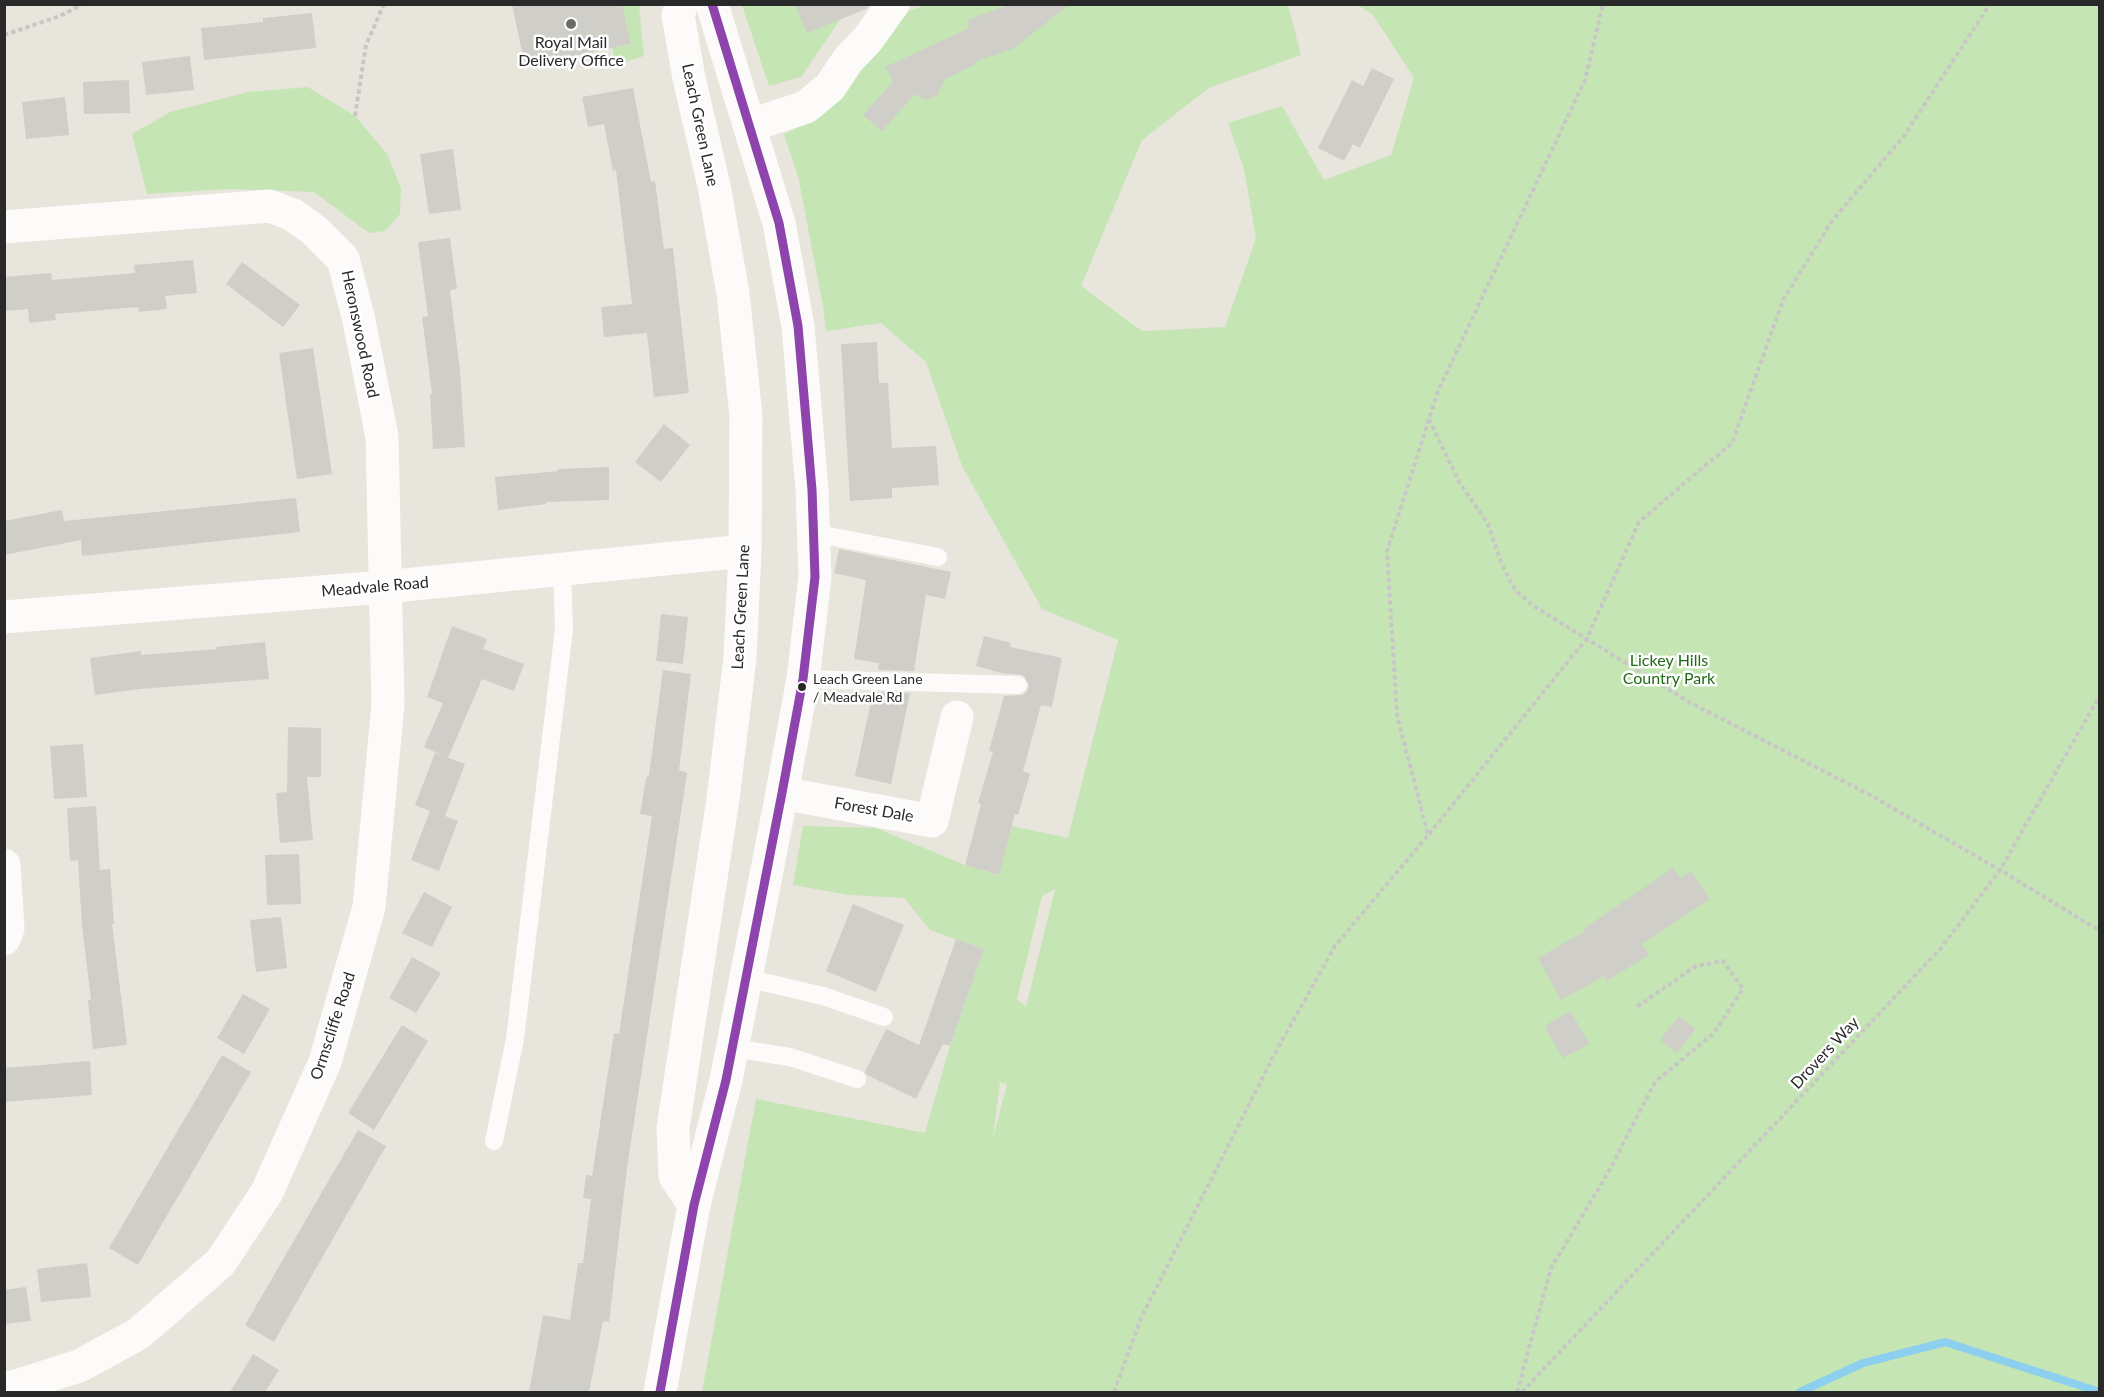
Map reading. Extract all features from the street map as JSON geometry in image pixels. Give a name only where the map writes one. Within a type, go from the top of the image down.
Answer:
[{"type":"street","name":"Leach Green Lane","points":[[682,4],[678,15],[688,78],[714,186],[733,293],[746,416],[745,551],[740,658],[723,799],[673,1128],[675,1176],[694,1205]]},
{"type":"street","points":[[660,1392],[694,1205],[732,1048],[782,793],[803,679],[815,577],[798,326],[779,223],[751,125],[712,4]]},
{"type":"street","points":[[751,125],[806,107],[830,87],[848,60],[868,39],[893,4]]},
{"type":"street","name":"Heronswood Road","points":[[4,227],[270,206],[294,215],[314,230],[343,260],[358,316],[382,437],[384,587]]},
{"type":"street","name":"Meadvale Road","points":[[4,617],[384,587],[745,551]]},
{"type":"street","name":"Ormscliffe Road","points":[[4,1388],[79,1366],[138,1334],[220,1263],[267,1192],[326,1062],[369,907],[388,704],[384,587]]},
{"type":"street","name":"Forest Dale","points":[[782,793],[932,820],[957,717]]},
{"type":"street","points":[[4,865],[8,929],[4,939]]},
{"type":"lane","points":[[813,533],[938,557]]},
{"type":"lane","points":[[494,1142],[516,1039],[564,629],[562,570]]},
{"type":"lane","points":[[803,679],[1018,685]]},
{"type":"lane","points":[[746,978],[823,996],[884,1017]]},
{"type":"lane","points":[[732,1048],[790,1058],[857,1079]]},
{"type":"path","points":[[4,35],[60,16],[83,4]]},
{"type":"path","points":[[355,116],[366,45],[384,4]]},
{"type":"path","points":[[1428,835],[1397,715],[1387,551],[1437,391],[1585,80],[1603,4]]},
{"type":"path","points":[[1114,1392],[1141,1318],[1285,1035],[1335,946],[1587,638],[1639,522],[1732,443],[1783,300],[1832,221],[1904,136],[1990,4]]},
{"type":"path","points":[[1429,419],[1459,482],[1488,524],[1502,565],[1515,590],[1532,605],[1689,702],[1870,795],[2100,931]]},
{"type":"path","name":"Drovers Way","points":[[1522,1392],[1941,948],[2000,870],[2100,695]]},
{"type":"path","points":[[1517,1392],[1551,1269],[1608,1173],[1655,1082],[1713,1035],[1743,989],[1723,961],[1696,966],[1635,1008]]},
{"type":"green space","name":"Lickey Hills Country Park","points":[[928,4],[1288,5],[1301,55],[1209,88],[1142,140],[1081,286],[1142,331],[1225,327],[1256,238],[1244,169],[1228,123],[1282,106],[1324,180],[1391,155],[1414,78],[1373,15],[1358,5],[2099,5],[2099,1392],[702,1392],[756,1099],[925,1133],[950,1046],[984,949],[930,930],[904,898],[849,895],[793,885],[803,826],[876,828],[965,865],[998,875],[1012,826],[1068,838],[1118,640],[1042,609],[962,466],[926,362],[881,323],[826,331],[798,176],[784,134],[817,119],[834,102],[903,13]],"holes":[[[1055,889],[1026,1007],[1017,999],[1042,896]],[[1000,1082],[1007,1084],[993,1138]]]},
{"type":"green space","points":[[622,5],[639,5],[644,56],[616,65],[612,48],[631,44]]},
{"type":"green space","points":[[742,5],[850,5],[801,77],[769,86]]},
{"type":"green space","points":[[308,87],[355,116],[387,154],[401,188],[400,214],[385,231],[369,233],[314,192],[228,189],[147,194],[132,134],[170,112],[248,92]]},
{"type":"building","name":"Royal Mail Delivery Office","points":[[512,4],[622,4],[631,44],[525,66]]},
{"type":"building","points":[[795,4],[870,4],[866,9],[807,33]]},
{"type":"building","points":[[1012,4],[1070,4],[1014,48],[975,62],[976,64],[944,80],[938,95],[926,100],[915,94],[882,131],[863,115],[893,82],[885,67],[969,28],[967,20]]},
{"type":"building","points":[[312,13],[316,48],[204,60],[201,28],[263,22],[263,18]]},
{"type":"building","points":[[190,56],[194,90],[146,95],[142,62]]},
{"type":"building","points":[[1372,68],[1394,79],[1360,148],[1353,144],[1344,161],[1318,148],[1352,80],[1363,86]]},
{"type":"building","points":[[129,80],[130,113],[84,114],[83,82]]},
{"type":"building","points":[[633,88],[651,182],[655,181],[664,249],[673,248],[689,393],[654,397],[647,333],[604,337],[601,307],[632,304],[616,170],[613,171],[604,124],[588,127],[582,97]]},
{"type":"building","points":[[65,97],[69,135],[26,139],[22,102]]},
{"type":"building","points":[[453,149],[461,210],[429,214],[420,154]]},
{"type":"building","points":[[450,238],[457,289],[450,290],[460,371],[465,447],[433,449],[430,394],[432,393],[422,317],[428,316],[418,242]]},
{"type":"building","points":[[193,260],[197,293],[165,296],[167,309],[139,312],[138,307],[55,314],[56,320],[29,323],[28,309],[4,311],[4,277],[51,273],[52,280],[135,273],[134,265]]},
{"type":"building","points":[[242,262],[300,305],[283,327],[226,284]]},
{"type":"building","points":[[877,342],[879,383],[888,383],[892,448],[936,446],[939,485],[892,488],[892,498],[850,501],[841,344]]},
{"type":"building","points":[[313,348],[332,474],[297,479],[279,353]]},
{"type":"building","points":[[664,424],[690,445],[661,482],[635,462]]},
{"type":"building","points":[[609,467],[609,500],[546,502],[546,504],[498,510],[495,477],[558,471],[558,469]]},
{"type":"building","points":[[296,498],[300,532],[82,556],[81,540],[4,555],[4,521],[62,510],[64,521]]},
{"type":"building","points":[[839,549],[951,572],[945,599],[926,595],[914,671],[878,670],[879,663],[854,659],[866,580],[834,573]]},
{"type":"building","points":[[661,614],[688,617],[683,664],[656,661]]},
{"type":"building","points":[[452,626],[487,639],[483,649],[524,664],[514,691],[482,679],[448,758],[424,747],[443,703],[427,697]]},
{"type":"building","points":[[984,636],[1011,643],[1010,647],[1062,658],[1052,707],[1041,705],[1023,771],[1030,774],[1018,815],[1015,814],[999,875],[965,865],[981,804],[978,803],[993,752],[989,751],[1004,696],[1023,695],[1029,685],[1023,675],[1001,673],[976,666]]},
{"type":"building","points":[[265,642],[269,679],[140,689],[95,695],[90,658],[141,651],[141,655],[217,649],[216,647]]},
{"type":"building","points":[[663,670],[691,674],[679,770],[687,773],[627,1168],[609,1322],[603,1321],[589,1392],[529,1392],[543,1315],[570,1320],[578,1263],[583,1263],[591,1199],[583,1198],[586,1175],[592,1176],[614,1033],[619,1034],[652,816],[640,814],[646,778],[649,775]]},
{"type":"building","points":[[873,692],[910,693],[891,784],[855,776]]},
{"type":"building","points":[[288,727],[321,728],[321,777],[307,777],[313,840],[280,843],[276,793],[287,792]]},
{"type":"building","points":[[83,744],[87,797],[54,799],[50,746]]},
{"type":"building","points":[[435,753],[465,764],[445,816],[458,821],[439,871],[411,860],[430,811],[415,805]]},
{"type":"building","points":[[96,806],[100,870],[110,869],[114,924],[112,924],[127,1045],[93,1049],[88,1000],[91,1000],[82,926],[78,860],[70,861],[67,808]]},
{"type":"building","points":[[299,854],[301,904],[267,905],[265,855]]},
{"type":"building","points":[[1673,868],[1680,878],[1691,871],[1710,899],[1642,944],[1649,955],[1607,981],[1604,976],[1561,1000],[1538,958],[1585,931],[1583,929]]},
{"type":"building","points":[[424,892],[452,907],[432,947],[402,933]]},
{"type":"building","points":[[853,904],[904,925],[876,992],[826,971]]},
{"type":"building","points":[[281,917],[287,968],[256,972],[250,920]]},
{"type":"building","points":[[956,939],[984,949],[950,1046],[943,1044],[916,1099],[865,1072],[886,1029],[919,1045]]},
{"type":"building","points":[[412,957],[441,973],[416,1013],[389,998]]},
{"type":"building","points":[[243,994],[270,1009],[244,1054],[217,1038]]},
{"type":"building","points":[[1571,1011],[1589,1044],[1563,1058],[1544,1026]]},
{"type":"building","points":[[1679,1016],[1696,1029],[1677,1053],[1660,1040]]},
{"type":"building","points":[[402,1025],[428,1041],[374,1130],[348,1113]]},
{"type":"building","points":[[222,1055],[251,1072],[138,1265],[109,1248]]},
{"type":"building","points":[[90,1061],[92,1095],[4,1102],[4,1068]]},
{"type":"building","points":[[358,1130],[386,1146],[274,1342],[245,1325]]},
{"type":"building","points":[[87,1263],[91,1297],[41,1302],[37,1269]]},
{"type":"building","points":[[26,1287],[31,1321],[4,1324],[4,1290]]},
{"type":"building","points":[[253,1354],[279,1370],[265,1392],[230,1392]]},
{"type":"waterway","points":[[1800,1392],[1863,1363],[1945,1342],[2100,1392]]},
{"type":"transit line","points":[[660,1392],[694,1205],[726,1080],[782,793],[803,679],[815,577],[812,490],[798,326],[779,223],[712,4]]},
{"type":"place","name":"Royal Mail Delivery Office","points":[[571,24]]},
{"type":"place","name":"Leach Green Lane / Meadvale Rd","points":[[802,687]]}]
